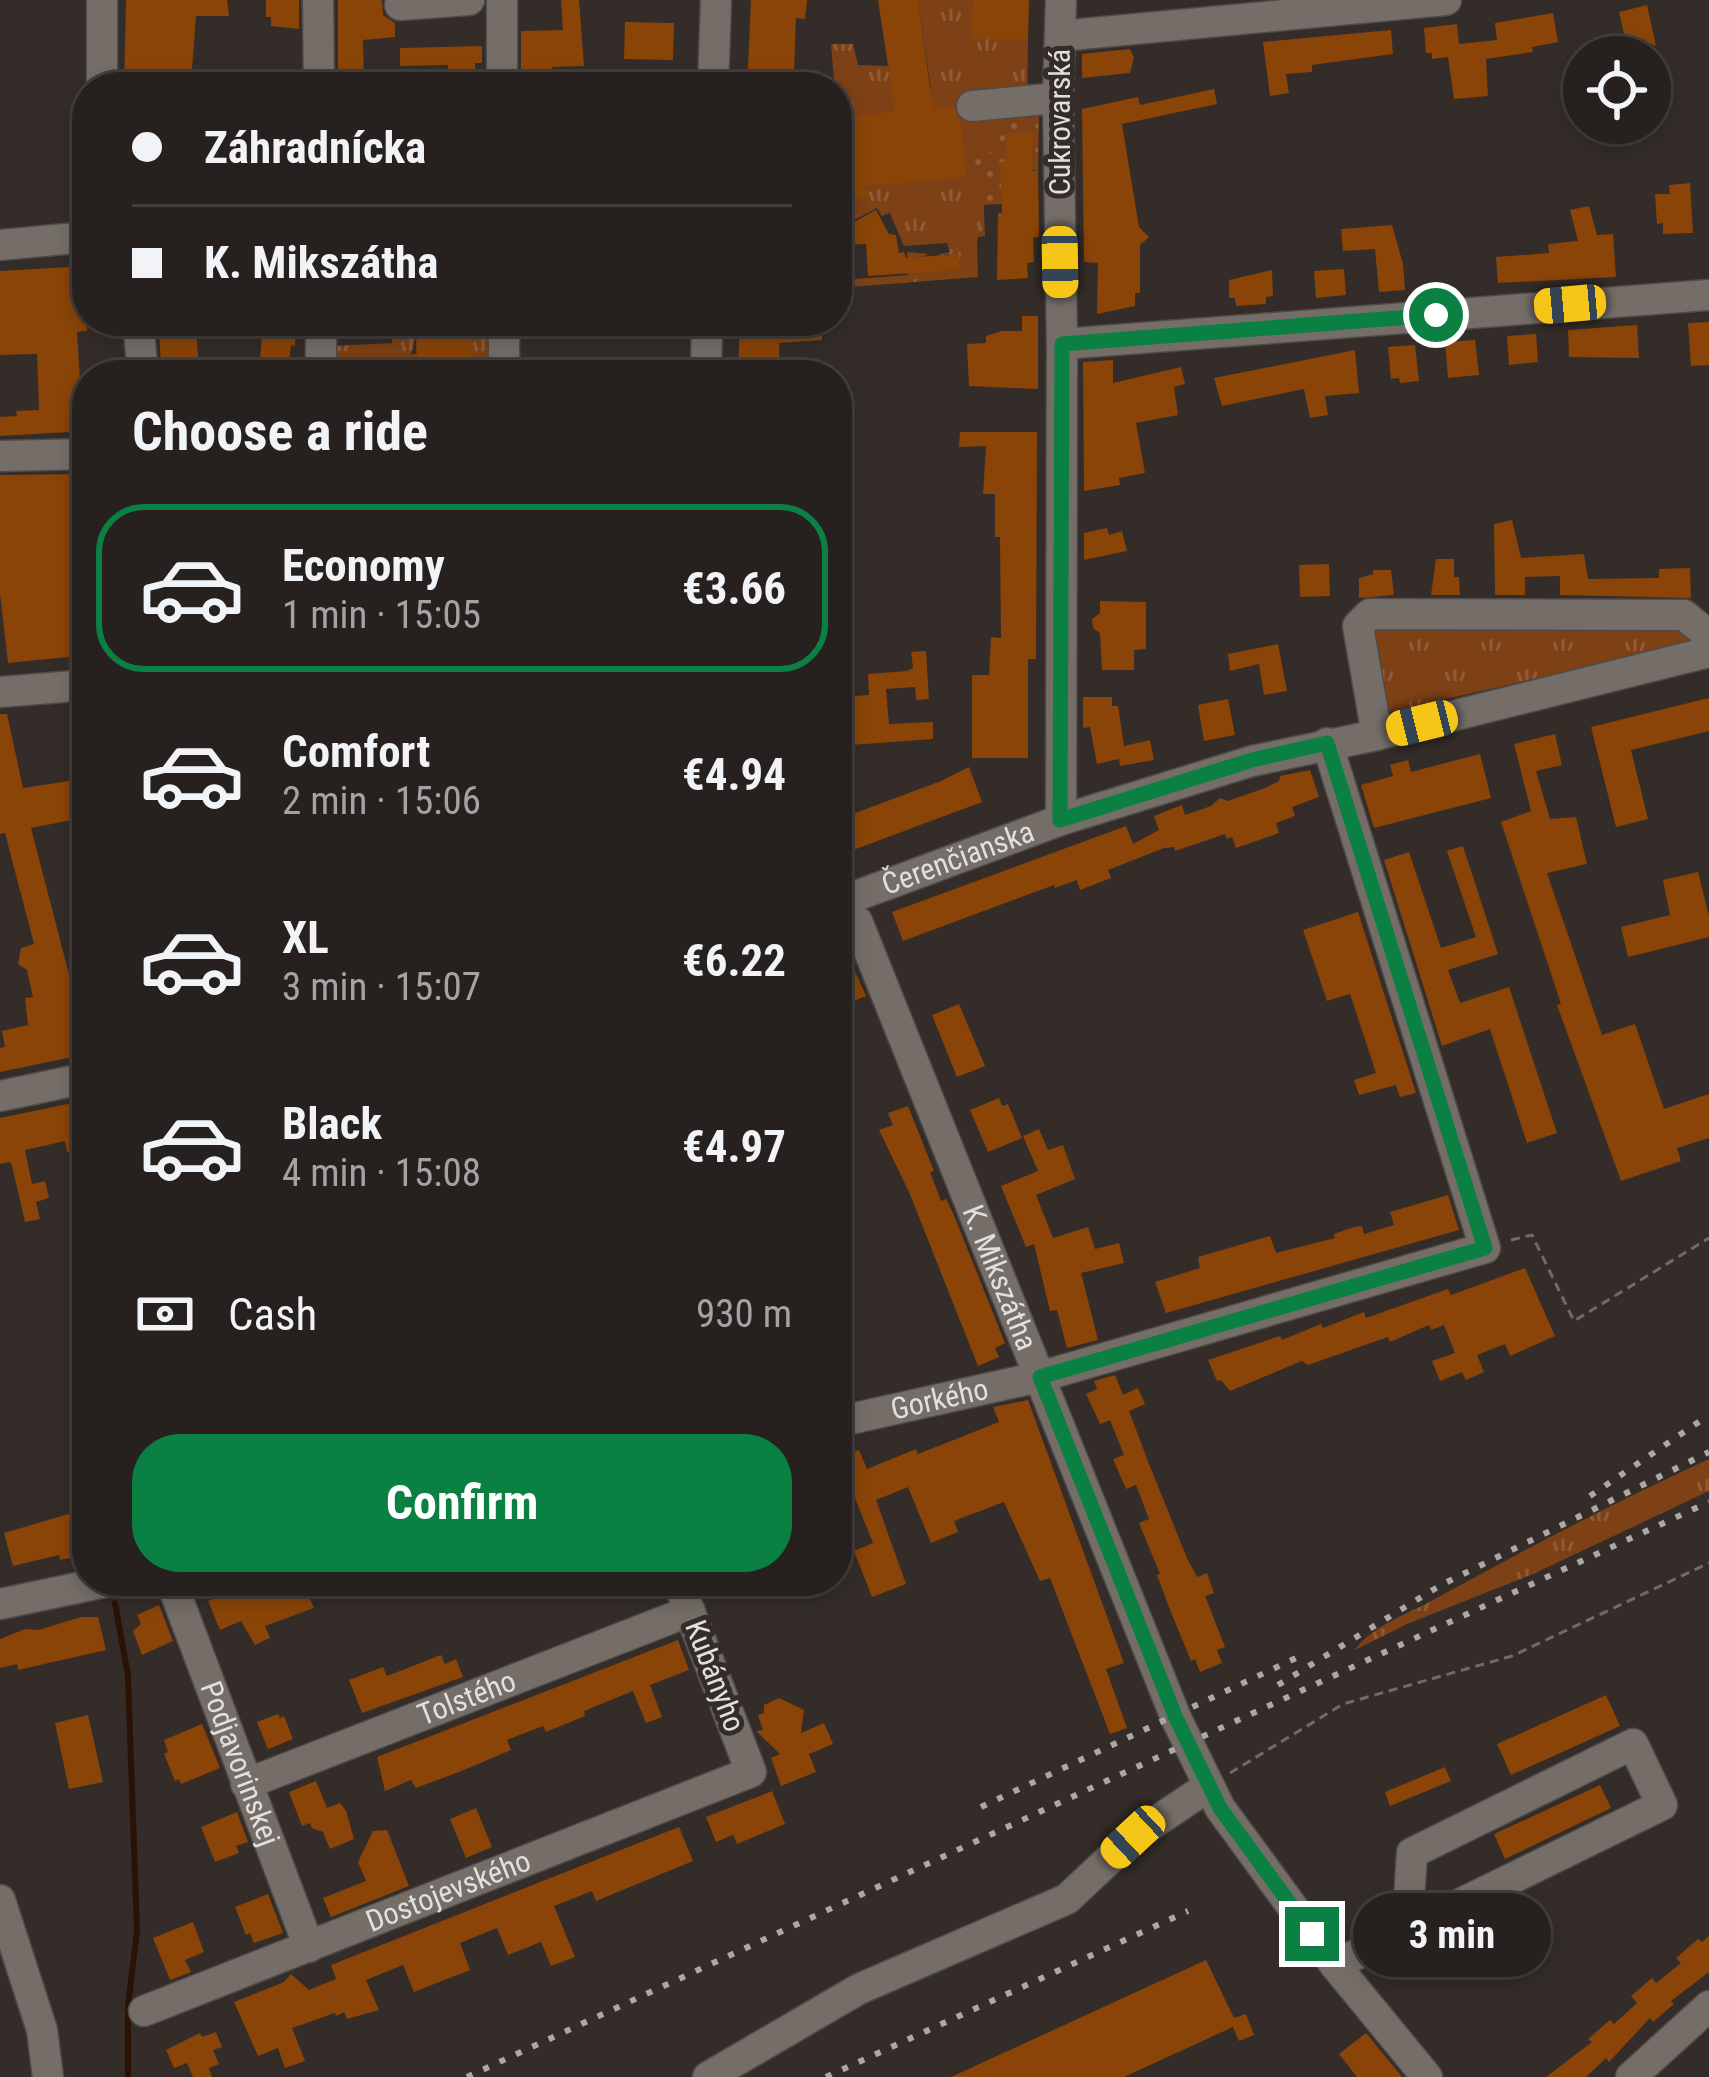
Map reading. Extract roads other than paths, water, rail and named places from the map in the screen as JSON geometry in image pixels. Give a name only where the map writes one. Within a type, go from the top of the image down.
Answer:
[{"type":"street","points":[[102,0],[102,72]]},
{"type":"street","points":[[318,0],[319,72]]},
{"type":"street","points":[[400,5],[469,0]]},
{"type":"street","points":[[502,0],[502,72]]},
{"type":"street","points":[[714,72],[716,0]]},
{"type":"street","name":"Cukrovarská","points":[[1060,820],[1061,0]]},
{"type":"street","points":[[1060,36],[1446,0]]},
{"type":"street","points":[[972,106],[1058,98]]},
{"type":"street","points":[[0,244],[72,238]]},
{"type":"street","points":[[1062,344],[1709,295]]},
{"type":"street","points":[[0,456],[72,454]]},
{"type":"street","points":[[1377,734],[1358,626],[1370,614],[1684,615],[1706,633],[1709,649]]},
{"type":"street","name":"Čerenčianska","points":[[852,900],[1060,820],[1252,760],[1377,734],[1709,649]]},
{"type":"street","points":[[0,692],[72,686]]},
{"type":"street","name":"Gorkého","points":[[852,1419],[1040,1377],[1485,1248],[1327,743]]},
{"type":"street","name":"K. Mikszátha","points":[[852,917],[1176,1718],[1209,1786],[1220,1808],[1335,1965],[1427,2077]]},
{"type":"street","points":[[0,1096],[72,1081]]},
{"type":"street","points":[[0,1604],[72,1589]]},
{"type":"street","name":"Podjavorinskej","points":[[177,1596],[309,1947]]},
{"type":"street","name":"Kubányho","points":[[684,1596],[751,1772]]},
{"type":"street","name":"Tolstého","points":[[246,1784],[690,1611]]},
{"type":"street","points":[[1335,1965],[1407,1930],[1662,1805],[1633,1744],[1412,1852],[1407,1930]]},
{"type":"street","name":"Dostojevského","points":[[144,2011],[751,1772]]},
{"type":"street","points":[[708,2077],[859,1989],[1067,1899],[1133,1837],[1209,1786]]},
{"type":"street","points":[[0,1900],[42,2030],[48,2077]]},
{"type":"street","points":[[1631,2077],[1709,2006]]},
{"type":"waterway","points":[[115,1603],[128,1676],[137,1931],[128,2006],[128,2077]]},
{"type":"railway","points":[[1590,1496],[1709,1415]]},
{"type":"railway","points":[[1278,1685],[1441,1585],[1709,1452]]},
{"type":"railway","points":[[467,2077],[1709,1502]]},
{"type":"railway","points":[[981,1807],[1296,1658]]},
{"type":"railway","points":[[826,2077],[1188,1911]]}]
